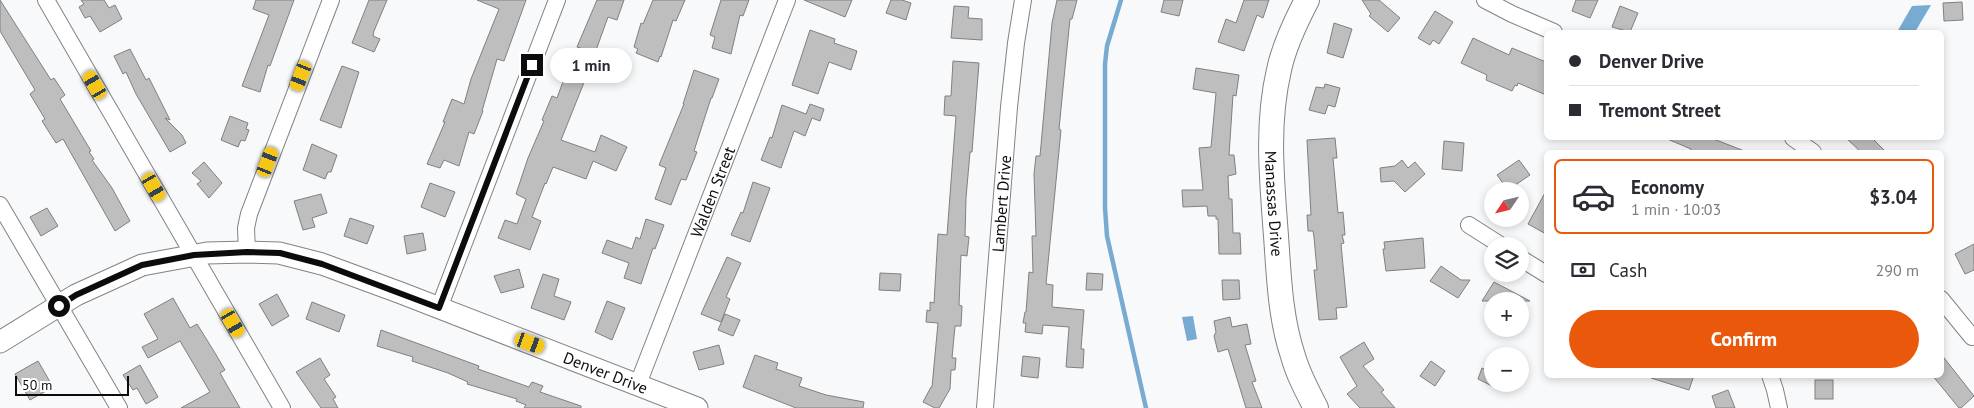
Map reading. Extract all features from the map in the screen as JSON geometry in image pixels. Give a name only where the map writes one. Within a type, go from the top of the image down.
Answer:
[{"type":"main road","name":"Manassas Drive","points":[[1307,0],[1286,48],[1279,70],[1273,110],[1271,159],[1281,300],[1285,327],[1293,357],[1316,408]]},
{"type":"street","points":[[46,0],[282,408]]},
{"type":"street","points":[[247,252],[246,228],[249,214],[331,0]]},
{"type":"street","points":[[439,308],[557,0]]},
{"type":"street","name":"Walden Street","points":[[638,384],[786,0]]},
{"type":"street","name":"Lambert Drive","points":[[985,408],[1009,107],[1023,0]]},
{"type":"street","points":[[1485,0],[1549,30]]},
{"type":"street","points":[[1797,140],[1811,150]]},
{"type":"street","points":[[0,205],[119,408]]},
{"type":"street","points":[[1469,225],[1488,237]]},
{"type":"street","name":"Denver Drive","points":[[0,342],[76,295],[142,265],[194,255],[247,252],[280,253],[322,264],[697,408]]},
{"type":"street","points":[[1529,264],[1544,273]]},
{"type":"street","points":[[1944,302],[1973,336]]},
{"type":"street","points":[[1771,378],[1779,408]]},
{"type":"water","points":[[1931,5],[1916,30],[1898,30],[1912,6]]},
{"type":"water","points":[[1193,316],[1197,339],[1187,341],[1182,317]]},
{"type":"building","points":[[0,0],[51,80],[54,78],[65,95],[60,99],[91,151],[89,152],[94,159],[92,160],[112,188],[130,221],[115,231],[63,139],[56,143],[42,121],[45,119],[30,94],[35,90],[0,31]]},
{"type":"building","points":[[81,0],[104,0],[109,8],[115,5],[122,19],[100,32],[90,16],[85,18],[79,7],[84,4]]},
{"type":"building","points":[[256,0],[294,0],[270,66],[268,65],[260,92],[242,86],[269,15],[253,9]]},
{"type":"building","points":[[369,0],[387,0],[374,31],[373,36],[380,39],[374,52],[352,43]]},
{"type":"building","points":[[477,0],[526,0],[504,61],[497,59],[483,111],[474,134],[469,132],[459,166],[444,160],[440,168],[427,164],[445,122],[443,122],[452,99],[464,104],[471,79],[499,9]]},
{"type":"building","points":[[597,0],[624,0],[617,20],[608,17],[595,53],[577,47]]},
{"type":"building","points":[[653,0],[685,0],[676,21],[673,20],[658,62],[636,53],[638,49],[634,47],[641,23],[643,24]]},
{"type":"building","points":[[721,0],[749,0],[743,16],[740,15],[731,54],[712,48],[715,37],[710,35]]},
{"type":"building","points":[[804,0],[852,0],[845,17]]},
{"type":"building","points":[[891,0],[902,0],[911,3],[906,20],[886,13]]},
{"type":"building","points":[[1057,0],[1077,0],[1072,19],[1070,19],[1046,284],[1053,285],[1052,307],[1084,310],[1081,349],[1084,349],[1083,368],[1066,367],[1069,327],[1043,325],[1042,334],[1025,332],[1026,323],[1023,323],[1026,312],[1029,272],[1033,273],[1032,236],[1036,236],[1034,174],[1036,156],[1040,156],[1052,23]]},
{"type":"building","points":[[1164,0],[1183,0],[1179,16],[1161,12]]},
{"type":"building","points":[[1244,0],[1269,0],[1263,18],[1257,15],[1244,51],[1218,42],[1226,19],[1236,23]]},
{"type":"building","points":[[1362,0],[1379,0],[1400,18],[1388,32],[1369,16],[1371,14]]},
{"type":"building","points":[[1576,0],[1598,0],[1590,18],[1572,11]]},
{"type":"building","points":[[1962,2],[1963,20],[1944,21],[1943,3]]},
{"type":"building","points":[[954,6],[969,7],[968,18],[982,19],[982,40],[951,38]]},
{"type":"building","points":[[1620,6],[1638,13],[1631,30],[1612,27]]},
{"type":"building","points":[[1435,11],[1453,22],[1439,44],[1433,40],[1430,45],[1418,38]]},
{"type":"building","points":[[1334,23],[1352,29],[1343,58],[1327,53]]},
{"type":"building","points":[[810,30],[835,39],[834,43],[857,51],[851,70],[829,62],[818,94],[792,85]]},
{"type":"building","points":[[1473,38],[1509,55],[1512,48],[1544,61],[1544,94],[1518,83],[1512,91],[1486,80],[1487,75],[1461,63]]},
{"type":"building","points":[[130,49],[146,80],[149,78],[170,120],[165,118],[182,135],[186,143],[170,152],[136,94],[126,72],[123,74],[114,56]]},
{"type":"building","points":[[953,61],[979,63],[972,152],[970,152],[966,198],[965,236],[969,237],[967,256],[961,255],[959,305],[962,306],[961,326],[955,326],[952,358],[956,358],[955,370],[951,370],[950,389],[939,408],[935,408],[923,402],[932,387],[938,323],[926,322],[927,310],[930,311],[930,302],[934,303],[938,234],[947,235],[956,116],[944,115],[945,96],[951,96]]},
{"type":"building","points":[[342,66],[359,72],[341,128],[320,120]]},
{"type":"building","points":[[568,68],[587,75],[561,140],[595,152],[601,135],[627,147],[616,171],[593,161],[586,179],[553,167],[532,217],[541,221],[530,250],[498,238],[505,220],[517,224],[526,199],[516,194],[528,158],[544,121],[542,120],[552,96],[557,98]]},
{"type":"building","points":[[1196,68],[1239,75],[1236,96],[1233,95],[1229,155],[1234,155],[1236,174],[1228,176],[1229,199],[1232,199],[1233,233],[1240,233],[1241,254],[1219,254],[1218,219],[1216,219],[1216,216],[1208,216],[1207,206],[1183,207],[1182,190],[1203,190],[1199,148],[1211,147],[1216,93],[1193,89]]},
{"type":"building","points":[[694,70],[719,79],[694,151],[697,152],[686,180],[681,179],[671,205],[655,199],[666,168],[659,165],[684,104]]},
{"type":"building","points":[[1325,84],[1340,88],[1335,107],[1328,105],[1325,114],[1309,110],[1316,87],[1324,88]]},
{"type":"building","points":[[810,104],[824,109],[820,121],[812,118],[805,136],[794,131],[781,168],[761,160],[770,137],[772,138],[782,105],[806,114]]},
{"type":"building","points":[[230,116],[248,123],[246,129],[249,130],[245,141],[241,140],[238,147],[221,140]]},
{"type":"building","points":[[1335,138],[1337,158],[1333,158],[1338,213],[1343,212],[1345,235],[1342,235],[1344,243],[1341,244],[1347,307],[1336,308],[1337,319],[1319,320],[1314,270],[1317,270],[1314,237],[1313,231],[1308,231],[1307,215],[1311,215],[1307,140]]},
{"type":"building","points":[[1670,140],[1716,140],[1742,150],[1691,150]]},
{"type":"building","points":[[1848,140],[1874,140],[1884,150],[1859,150]]},
{"type":"building","points":[[1444,141],[1464,143],[1462,171],[1442,169]]},
{"type":"building","points":[[312,144],[337,155],[331,172],[328,172],[325,179],[303,170]]},
{"type":"building","points":[[1402,160],[1408,168],[1415,162],[1425,174],[1405,192],[1394,181],[1381,182],[1380,168],[1395,166]]},
{"type":"building","points":[[1519,160],[1530,175],[1520,182],[1502,182],[1497,175]]},
{"type":"building","points":[[204,162],[222,183],[209,198],[197,184],[201,181],[192,173]]},
{"type":"building","points":[[753,182],[770,188],[750,242],[731,235],[741,212],[743,213]]},
{"type":"building","points":[[430,183],[455,192],[445,217],[421,207]]},
{"type":"building","points":[[321,194],[327,213],[312,218],[315,227],[303,230],[294,201]]},
{"type":"building","points":[[1544,195],[1544,233],[1529,225],[1529,222]]},
{"type":"building","points":[[47,208],[58,226],[41,236],[30,217]]},
{"type":"building","points":[[350,218],[374,226],[367,244],[344,236]]},
{"type":"building","points":[[646,219],[664,225],[655,249],[653,248],[641,284],[624,278],[629,263],[602,253],[607,240],[632,249],[636,237],[640,239]]},
{"type":"building","points":[[423,233],[426,250],[407,254],[404,236]]},
{"type":"building","points":[[1423,238],[1425,268],[1386,271],[1384,242]]},
{"type":"building","points":[[1974,244],[1974,270],[1965,274],[1955,254]]},
{"type":"building","points":[[727,257],[741,263],[726,297],[730,299],[721,322],[701,314]]},
{"type":"building","points":[[1441,266],[1461,280],[1470,280],[1458,298],[1430,281]]},
{"type":"building","points":[[519,269],[524,287],[501,293],[494,276]]},
{"type":"building","points":[[880,273],[901,274],[900,291],[879,290]]},
{"type":"building","points":[[1087,273],[1103,274],[1102,290],[1086,290]]},
{"type":"building","points":[[543,274],[559,279],[554,296],[571,302],[564,320],[531,308]]},
{"type":"building","points":[[1222,280],[1239,280],[1240,299],[1223,300]]},
{"type":"building","points":[[1494,282],[1513,292],[1488,292]]},
{"type":"building","points":[[277,294],[289,316],[272,326],[259,304]]},
{"type":"building","points":[[173,298],[190,328],[197,324],[215,353],[225,370],[220,373],[240,408],[181,408],[210,392],[180,341],[148,358],[142,347],[158,339],[144,314]]},
{"type":"building","points":[[607,301],[625,308],[612,340],[595,332]]},
{"type":"building","points":[[312,302],[345,315],[339,332],[306,319]]},
{"type":"building","points":[[725,314],[740,320],[733,336],[718,330]]},
{"type":"building","points":[[1230,317],[1232,327],[1247,324],[1251,344],[1245,345],[1256,381],[1252,382],[1262,408],[1246,408],[1228,349],[1218,352],[1214,336],[1216,332],[1214,321]]},
{"type":"building","points":[[381,330],[479,366],[478,369],[529,387],[532,382],[543,386],[540,392],[581,406],[581,408],[524,408],[526,405],[516,401],[517,399],[467,384],[468,382],[448,373],[412,361],[413,357],[377,346]]},
{"type":"building","points":[[1364,342],[1374,359],[1363,366],[1384,390],[1381,392],[1395,408],[1360,408],[1347,394],[1357,386],[1340,357]]},
{"type":"building","points":[[719,345],[724,364],[699,370],[693,352]]},
{"type":"building","points":[[755,355],[778,363],[776,369],[802,378],[799,386],[826,395],[864,402],[863,408],[796,408],[743,387]]},
{"type":"building","points":[[1023,356],[1040,358],[1038,378],[1021,376]]},
{"type":"building","points":[[320,358],[330,375],[324,379],[336,397],[333,399],[338,408],[321,408],[296,372]]},
{"type":"building","points":[[1944,358],[1974,396],[1959,408],[1934,378],[1944,378]]},
{"type":"building","points":[[38,361],[53,387],[30,400],[15,374]]},
{"type":"building","points":[[1431,361],[1445,371],[1435,386],[1420,376]]},
{"type":"building","points":[[140,365],[158,397],[146,404],[137,388],[133,390],[123,375]]},
{"type":"building","points":[[1482,368],[1484,369],[1484,382],[1478,379]]},
{"type":"building","points":[[1651,378],[1693,378],[1689,390]]},
{"type":"building","points":[[1815,380],[1833,380],[1833,399],[1815,399]]},
{"type":"building","points":[[1728,390],[1735,408],[1716,408],[1712,396]]},
{"type":"waterway","points":[[1121,0],[1107,46],[1105,64],[1105,208],[1107,236],[1146,408]]},
{"type":"route","points":[[59,306],[76,295],[142,265],[207,253],[247,252],[280,253],[322,264],[439,308],[532,65]]}]
